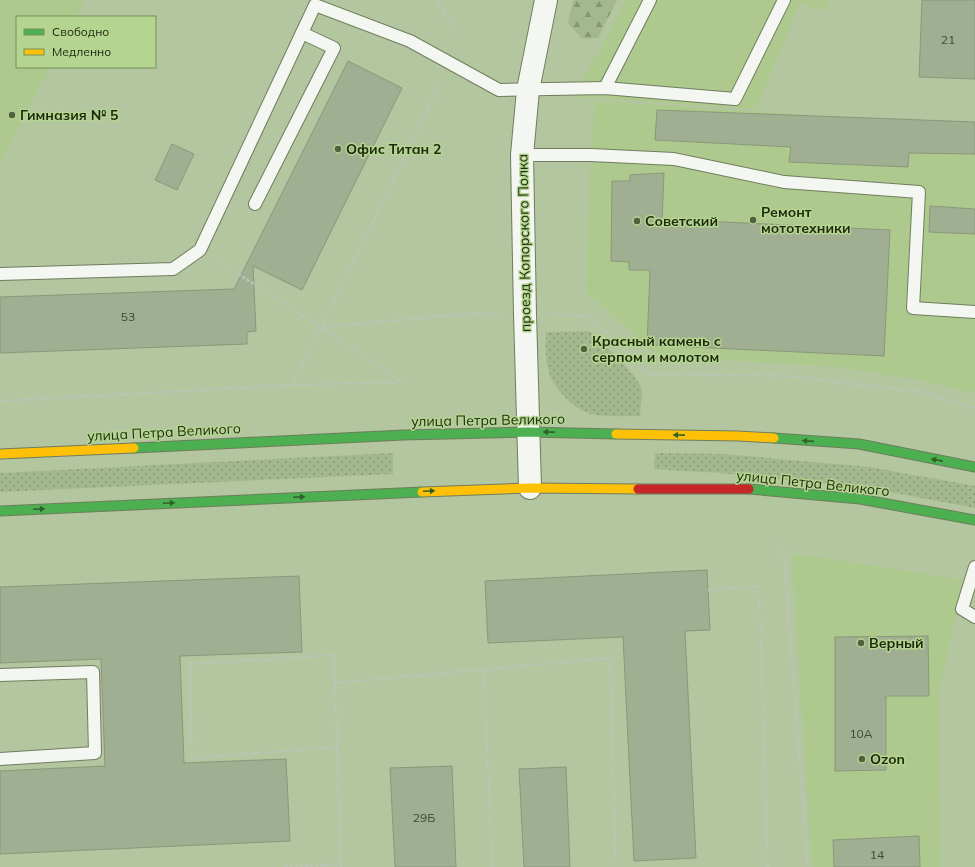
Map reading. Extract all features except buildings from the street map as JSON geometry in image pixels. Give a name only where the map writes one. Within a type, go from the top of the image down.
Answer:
[{"type":"street","name":"проезд Копорского Полка","points":[[530,488],[522,155],[528,90],[546,0]]},
{"type":"street","name":"улица Петра Великого","points":[[0,454],[396,436],[528,432],[738,436],[859,444],[975,467]]},
{"type":"street","name":"улица Петра Великого","points":[[0,511],[407,492],[530,488],[743,488],[860,499],[975,520]]},
{"type":"lane","points":[[605,88],[650,0]]},
{"type":"lane","points":[[0,274],[172,269],[200,250],[317,3],[410,41],[499,90],[605,88],[735,99],[784,0]]},
{"type":"lane","points":[[256,204],[334,48],[302,33]]},
{"type":"lane","points":[[522,155],[591,155],[674,159],[784,182],[919,192],[913,308],[975,312]]},
{"type":"lane","points":[[975,567],[962,610],[975,617]]},
{"type":"lane","points":[[0,675],[93,672],[95,753],[0,759]]},
{"type":"path","points":[[436,0],[458,36]]},
{"type":"path","points":[[292,386],[450,63]]},
{"type":"path","points":[[0,401],[402,382],[322,327],[200,250]]},
{"type":"path","points":[[322,327],[465,314],[505,314]]},
{"type":"path","points":[[544,314],[588,316],[649,374],[787,376],[919,392],[975,408]]},
{"type":"path","points":[[783,542],[808,867]]},
{"type":"path","points":[[708,590],[759,586],[768,867]]},
{"type":"path","points":[[286,867],[341,865],[334,655],[190,664],[192,758],[337,748]]},
{"type":"path","points":[[335,683],[610,658],[616,867]]},
{"type":"path","points":[[484,670],[492,867]]},
{"type":"shaded area","name":"Гимназия № 5","points":[[0,0],[84,0],[76,16],[16,16],[16,68],[49,68],[0,164]]},
{"type":"shaded area","points":[[626,0],[830,0],[825,11],[800,4],[756,109],[574,97]]},
{"type":"shaded area","points":[[595,101],[975,126],[975,393],[913,379],[838,367],[658,356],[586,292],[591,155]]},
{"type":"shaded area","points":[[798,554],[964,580],[938,695],[941,867],[812,867],[792,555]]},
{"type":"green space","points":[[573,0],[617,0],[598,38],[582,39],[568,23]]},
{"type":"green space","points":[[589,331],[618,358],[638,382],[642,391],[640,416],[608,416],[591,414],[578,408],[566,398],[555,385],[547,363],[546,332]]},
{"type":"green space","points":[[393,453],[393,474],[0,492],[0,473]]},
{"type":"green space","points":[[655,453],[724,454],[869,467],[975,486],[975,508],[868,488],[720,473],[654,469]]},
{"type":"traffic: fast","points":[[134,448],[404,435],[528,432],[616,434]]},
{"type":"traffic: fast","points":[[774,438],[859,444],[975,467]]},
{"type":"traffic: fast","points":[[749,489],[860,499],[975,520]]},
{"type":"traffic: fast","points":[[0,511],[422,492]]},
{"type":"traffic: slow","points":[[616,434],[774,438]]},
{"type":"traffic: slow","points":[[0,454],[134,448]]},
{"type":"traffic: slow","points":[[422,492],[530,488],[638,489]]},
{"type":"traffic: jam","points":[[638,489],[749,489]]},
{"type":"place","name":"Гимназия № 5","points":[[12,115]]},
{"type":"place","name":"Офис Титан 2","points":[[338,149]]},
{"type":"place","name":"Ремонт мототехники","points":[[753,220]]},
{"type":"place","name":"Советский","points":[[637,221]]},
{"type":"place","name":"Красный камень с серпом и молотом","points":[[584,349]]},
{"type":"place","name":"Верный","points":[[861,643]]},
{"type":"place","name":"Ozon","points":[[862,759]]}]
